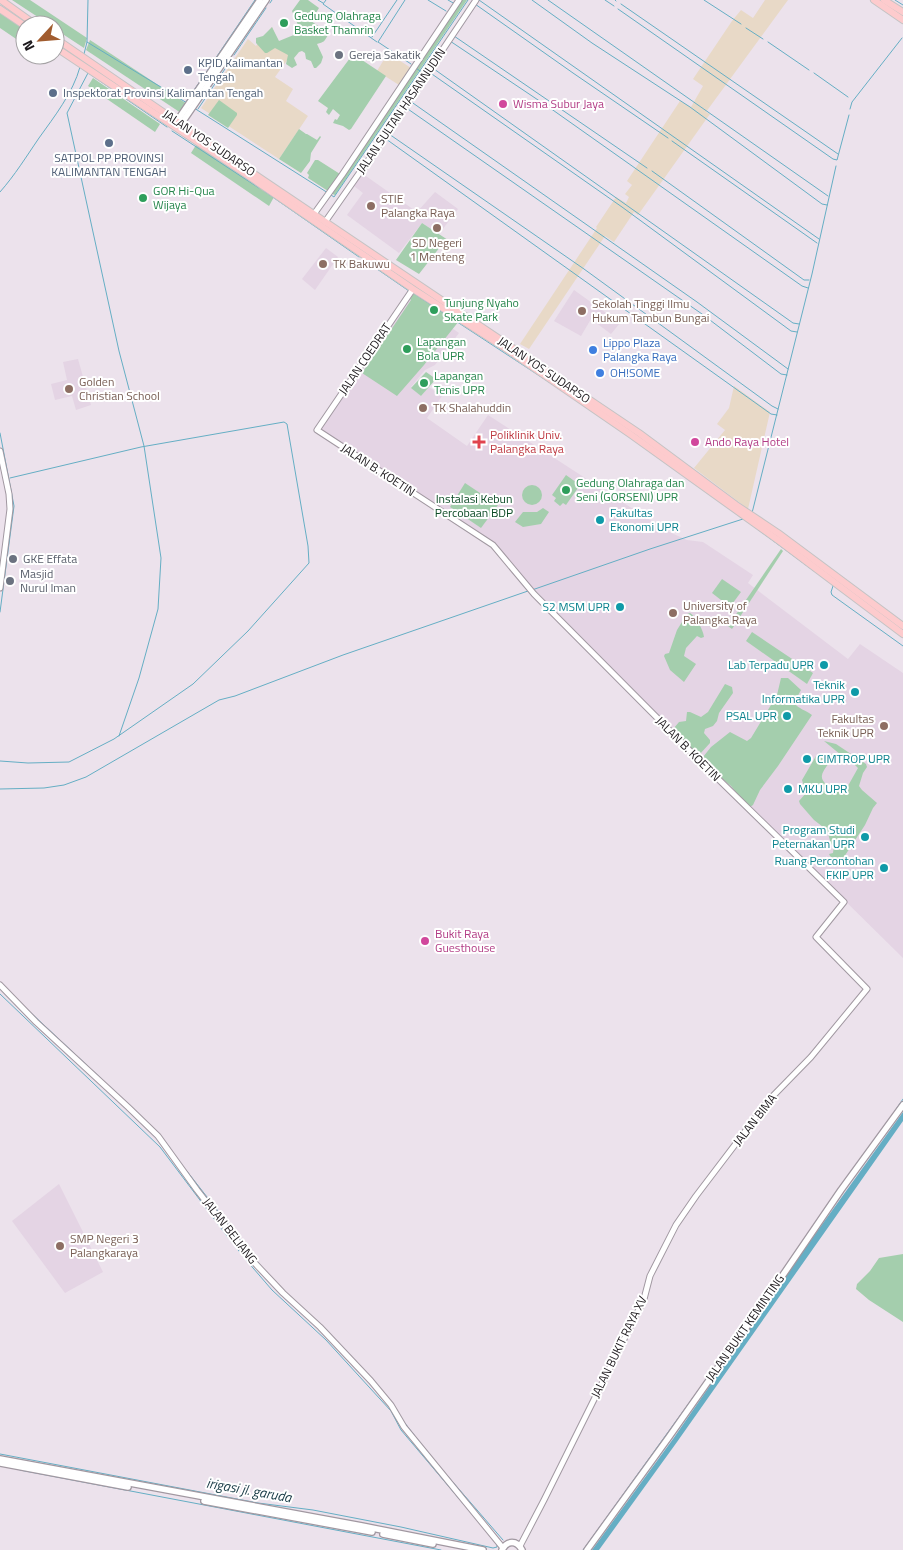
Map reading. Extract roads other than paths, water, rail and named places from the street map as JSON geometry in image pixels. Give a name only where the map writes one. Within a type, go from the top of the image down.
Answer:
[{"type":"main road","points":[[0,0],[22,15]]},
{"type":"main road","points":[[177,125],[260,0]]},
{"type":"main road","points":[[190,106],[266,0]]},
{"type":"main road","points":[[874,0],[903,20]]},
{"type":"main road","points":[[884,0],[903,12]]},
{"type":"main road","points":[[0,9],[15,19]]},
{"type":"main road","name":"JALAN YOS SUDARSO","points":[[65,46],[82,60],[365,253],[631,431],[736,505],[884,616],[903,634]]},
{"type":"main road","name":"JALAN YOS SUDARSO","points":[[65,52],[82,60]]},
{"type":"main road","name":"JALAN YOS SUDARSO","points":[[229,160],[314,214],[413,289],[631,431]]},
{"type":"main road","name":"JALAN YOS SUDARSO","points":[[884,616],[903,626]]},
{"type":"main road","name":"JALAN BUKIT KEMINTING","points":[[586,1550],[669,1437],[903,1104]]},
{"type":"main road","points":[[0,1459],[372,1530],[462,1550]]},
{"type":"main road","points":[[0,1463],[483,1550]]},
{"type":"main road","points":[[502,1549],[511,1543],[521,1548]]},
{"type":"street","points":[[314,214],[459,0]]},
{"type":"street","name":"JALAN SULTAN HASANNUDIN","points":[[325,222],[386,135],[476,0]]},
{"type":"street","name":"JALAN COEDRAT","points":[[317,430],[413,289]]},
{"type":"street","name":"JALAN B. KOETIN","points":[[317,430],[493,545],[534,594],[710,771],[844,902],[816,938]]},
{"type":"street","points":[[0,451],[9,494],[10,509],[0,588]]},
{"type":"street","name":"JALAN BIMA","points":[[727,1155],[769,1100],[811,1057],[867,988],[816,938]]},
{"type":"street","name":"JALAN BELIANG","points":[[0,986],[158,1136],[250,1258],[283,1294],[320,1328],[371,1381],[391,1406],[404,1427],[502,1549]]},
{"type":"street","name":"JALAN BUKIT RAYA XV","points":[[521,1548],[636,1316],[644,1299],[649,1280],[676,1225],[727,1155]]},
{"type":"water","points":[[903,1112],[903,1121],[677,1442],[599,1550],[592,1550],[673,1439],[808,1244]]},
{"type":"waterway","points":[[84,54],[87,42],[88,0]]},
{"type":"waterway","points":[[186,102],[255,0]]},
{"type":"waterway","points":[[318,0],[323,3]]},
{"type":"waterway","points":[[326,0],[323,4],[377,42]]},
{"type":"waterway","points":[[372,37],[397,0]]},
{"type":"waterway","points":[[405,0],[378,42],[411,64]]},
{"type":"waterway","points":[[428,0],[446,11]]},
{"type":"waterway","points":[[448,0],[455,4]]},
{"type":"waterway","points":[[331,195],[334,197],[468,0]]},
{"type":"waterway","points":[[479,0],[819,239]]},
{"type":"waterway","points":[[532,0],[592,43],[690,107],[822,204],[827,205]]},
{"type":"waterway","points":[[548,0],[828,196]]},
{"type":"waterway","points":[[605,0],[614,6]]},
{"type":"waterway","points":[[704,0],[741,24]]},
{"type":"waterway","points":[[895,0],[903,5]]},
{"type":"waterway","points":[[475,4],[668,138]]},
{"type":"waterway","points":[[621,4],[838,154]]},
{"type":"waterway","points":[[234,55],[266,8]]},
{"type":"waterway","points":[[618,9],[833,159],[837,160],[849,115]]},
{"type":"waterway","points":[[897,12],[903,16]]},
{"type":"waterway","points":[[746,28],[763,39]]},
{"type":"waterway","points":[[454,36],[647,168]]},
{"type":"waterway","points":[[850,109],[852,102],[902,38]]},
{"type":"waterway","points":[[450,41],[550,108],[802,286],[808,288]]},
{"type":"waterway","points":[[87,42],[187,103]]},
{"type":"waterway","points":[[768,42],[809,70]]},
{"type":"waterway","points":[[198,109],[231,60]]},
{"type":"waterway","points":[[0,192],[16,172],[62,104],[73,86],[80,67]]},
{"type":"waterway","points":[[81,68],[167,127]]},
{"type":"waterway","points":[[416,68],[420,71],[425,71]]},
{"type":"waterway","points":[[434,69],[793,323],[799,324]]},
{"type":"waterway","points":[[429,72],[622,207],[791,331],[797,332]]},
{"type":"waterway","points":[[88,73],[67,113],[119,351],[144,446],[161,558],[158,609],[139,678],[119,736]]},
{"type":"waterway","points":[[814,73],[848,97]]},
{"type":"waterway","points":[[410,101],[697,302],[788,369]]},
{"type":"waterway","points":[[405,107],[702,314],[781,374],[787,375]]},
{"type":"waterway","points":[[194,108],[328,193]]},
{"type":"waterway","points":[[172,131],[259,188]]},
{"type":"waterway","points":[[389,134],[584,269],[778,409]]},
{"type":"waterway","points":[[386,139],[771,414],[777,415]]},
{"type":"waterway","points":[[672,141],[817,243]]},
{"type":"waterway","points":[[752,513],[812,274],[836,166]]},
{"type":"waterway","points":[[652,171],[804,280],[809,280]]},
{"type":"waterway","points":[[264,191],[359,257]]},
{"type":"waterway","points":[[364,260],[409,291]]},
{"type":"waterway","points":[[413,293],[558,388]]},
{"type":"waterway","points":[[0,761],[28,763],[69,762],[114,739],[193,684],[248,631],[309,563],[308,546],[287,424],[284,422],[141,447],[10,478]]},
{"type":"waterway","points":[[0,433],[14,506],[0,612]]},
{"type":"waterway","points":[[737,514],[814,571]]},
{"type":"waterway","points":[[532,590],[743,519]]},
{"type":"waterway","points":[[831,584],[833,586],[832,595],[903,646]]},
{"type":"waterway","points":[[0,789],[44,788],[64,785],[86,777],[219,700],[235,696],[343,655],[528,591]]},
{"type":"waterway","points":[[0,994],[160,1147],[247,1261],[272,1290],[326,1340],[391,1411],[401,1430],[472,1514]]},
{"type":"waterway","points":[[30,1012],[139,1114],[170,1148]]},
{"type":"waterway","points":[[882,1130],[903,1099]]},
{"type":"waterway","points":[[186,1170],[260,1265]]},
{"type":"waterway","points":[[583,1550],[736,1338]]},
{"type":"waterway","points":[[375,1382],[393,1404]]},
{"type":"waterway","points":[[404,1422],[425,1449]]},
{"type":"waterway","name":"irigasi jl. garuda","points":[[0,1454],[258,1503],[313,1510],[401,1527],[493,1548],[497,1547],[497,1544]]},
{"type":"waterway","points":[[432,1458],[503,1540]]},
{"type":"waterway","points":[[20,1470],[441,1550]]},
{"type":"place","name":"Gedung Olahraga Basket Thamrin","points":[[284,23]]},
{"type":"place","name":"Gereja Sakatik","points":[[339,55]]},
{"type":"place","name":"KPID Kalimantan Tengah","points":[[188,70]]},
{"type":"place","name":"Inspektorat Provinsi Kalimantan Tengah","points":[[53,93]]},
{"type":"place","name":"Wisma Subur Jaya","points":[[503,104]]},
{"type":"place","name":"SATPOL PP PROVINSI KALIMANTAN TENGAH","points":[[109,143]]},
{"type":"place","name":"GOR Hi-Qua Wijaya","points":[[143,198]]},
{"type":"place","name":"STIE Palangka Raya","points":[[371,206]]},
{"type":"place","name":"SD Negeri 1 Menteng","points":[[437,228]]},
{"type":"place","name":"TK Bakuwu","points":[[323,264]]},
{"type":"place","name":"Tunjung Nyaho Skate Park","points":[[434,310]]},
{"type":"place","name":"Sekolah Tinggi Ilmu Hukum Tambun Bungai","points":[[582,311]]},
{"type":"place","name":"Lapangan Bola UPR","points":[[407,349]]},
{"type":"place","name":"Lippo Plaza Palangka Raya","points":[[593,350]]},
{"type":"place","name":"OH!SOME","points":[[600,373]]},
{"type":"place","name":"Lapangan Tenis UPR","points":[[424,383]]},
{"type":"place","name":"Golden Christian School","points":[[69,389]]},
{"type":"place","name":"TK Shalahuddin","points":[[423,408]]},
{"type":"place","name":"Poliklinik Univ. Palangka Raya","points":[[479,442]]},
{"type":"place","name":"Ando Raya Hotel","points":[[695,442]]},
{"type":"place","name":"Gedung Olahraga dan Seni (GORSENI) UPR","points":[[566,490]]},
{"type":"place","name":"Fakultas Ekonomi UPR","points":[[600,520]]},
{"type":"place","name":"GKE Effata","points":[[13,559]]},
{"type":"place","name":"Masjid Nurul Iman","points":[[10,581]]},
{"type":"place","name":"S2 MSM UPR","points":[[620,607]]},
{"type":"place","name":"University of Palangka Raya","points":[[673,613]]},
{"type":"place","name":"Lab Terpadu UPR","points":[[824,665]]},
{"type":"place","name":"Teknik Informatika UPR","points":[[855,692]]},
{"type":"place","name":"PSAL UPR","points":[[787,716]]},
{"type":"place","name":"Fakultas Teknik UPR","points":[[884,726]]},
{"type":"place","name":"CIMTROP UPR","points":[[807,759]]},
{"type":"place","name":"MKU UPR","points":[[788,789]]},
{"type":"place","name":"Program Studi Peternakan UPR","points":[[865,837]]},
{"type":"place","name":"Ruang Percontohan FKIP UPR","points":[[884,868]]},
{"type":"place","name":"Bukit Raya Guesthouse","points":[[425,941]]},
{"type":"place","name":"SMP Negeri 3 Palangkaraya","points":[[60,1246]]},
{"type":"park label","name":"Instalasi Kebun Percobaan BDP","points":[[474,506]]}]
